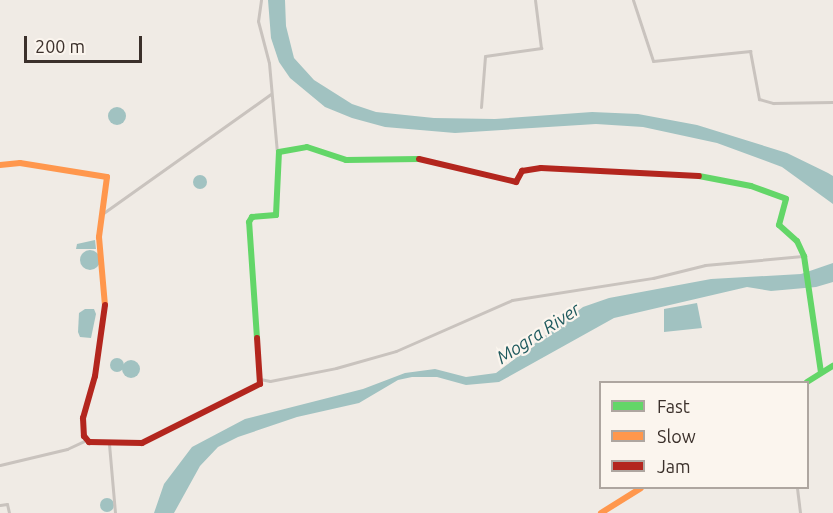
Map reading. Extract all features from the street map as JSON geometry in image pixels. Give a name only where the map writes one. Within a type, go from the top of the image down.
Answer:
[{"type":"street","points":[[0,465],[67,449],[86,440],[109,444],[142,443],[210,412],[257,386],[260,379],[249,222],[252,217],[276,215],[278,154],[269,63],[258,21],[261,0]]},
{"type":"street","points":[[482,106],[485,56],[541,48],[535,0]]},
{"type":"street","points":[[633,0],[653,61],[750,51],[757,96],[763,102],[833,102]]},
{"type":"street","points":[[101,215],[271,94]]},
{"type":"street","points":[[278,154],[309,147],[343,160],[427,159],[516,182],[524,170],[542,168],[700,176],[786,199],[779,225],[797,241],[804,256],[816,321],[821,372]]},
{"type":"street","points":[[0,165],[21,163],[105,175],[99,237],[106,288],[95,376],[83,418],[86,440]]},
{"type":"street","points":[[260,379],[270,381],[325,370],[396,351],[512,300],[653,278],[705,265],[804,256]]},
{"type":"street","points":[[808,381],[833,366]]},
{"type":"street","points":[[109,444],[115,513]]},
{"type":"street","points":[[601,513],[639,489]]},
{"type":"street","points":[[797,489],[800,513]]},
{"type":"street","points":[[0,505],[7,504],[9,513]]},
{"type":"water","points":[[268,0],[285,0],[286,26],[294,58],[314,80],[352,104],[376,112],[434,118],[495,119],[592,112],[638,114],[697,125],[787,153],[828,173],[833,176],[833,204],[782,167],[717,143],[643,127],[596,124],[455,133],[385,127],[352,118],[325,107],[290,78],[279,62],[271,38]]},
{"type":"water","points":[[117,107],[123,110],[126,116],[123,122],[117,125],[111,122],[108,116],[111,110]]},
{"type":"water","points":[[200,175],[205,177],[207,182],[205,187],[200,189],[195,187],[193,182],[195,177]]},
{"type":"water","points":[[95,240],[96,249],[76,249],[77,244]]},
{"type":"water","points":[[90,250],[97,253],[100,260],[97,267],[90,270],[83,267],[80,260],[83,253]]},
{"type":"water","points":[[833,263],[833,282],[816,287],[771,291],[747,287],[614,318],[499,382],[466,385],[437,377],[412,377],[398,380],[359,403],[297,417],[238,437],[218,447],[200,466],[174,513],[154,513],[164,484],[192,447],[245,419],[363,389],[405,373],[435,369],[466,377],[496,373],[583,307],[609,298],[711,279],[801,274]]},
{"type":"water","points":[[697,303],[702,328],[664,332],[664,309]]},
{"type":"water","points":[[85,309],[94,309],[96,314],[91,338],[80,337],[78,332],[79,313]]},
{"type":"water","points":[[114,358],[120,358],[124,365],[120,372],[114,372],[110,368],[110,362]]},
{"type":"water","points":[[127,360],[135,360],[140,365],[138,376],[127,378],[122,373],[122,365]]},
{"type":"water","points":[[107,498],[112,500],[114,505],[112,510],[107,512],[102,510],[100,505],[102,500]]},
{"type":"traffic: fast","points":[[257,338],[249,222],[252,217],[276,215],[279,152],[307,147],[346,160],[419,159]]},
{"type":"traffic: fast","points":[[699,176],[751,186],[786,199],[779,225],[797,241],[804,256],[821,372]]},
{"type":"traffic: fast","points":[[809,381],[833,366]]},
{"type":"traffic: slow","points":[[0,165],[20,163],[107,177],[99,237],[105,305]]},
{"type":"traffic: slow","points":[[601,513],[639,489]]},
{"type":"traffic: jam","points":[[419,159],[516,182],[522,171],[541,168],[699,176]]},
{"type":"traffic: jam","points":[[105,305],[95,376],[83,418],[84,436],[89,442],[142,443],[260,384],[257,338]]},
{"type":"water label","name":"Mogra River","points":[[538,333]]}]
